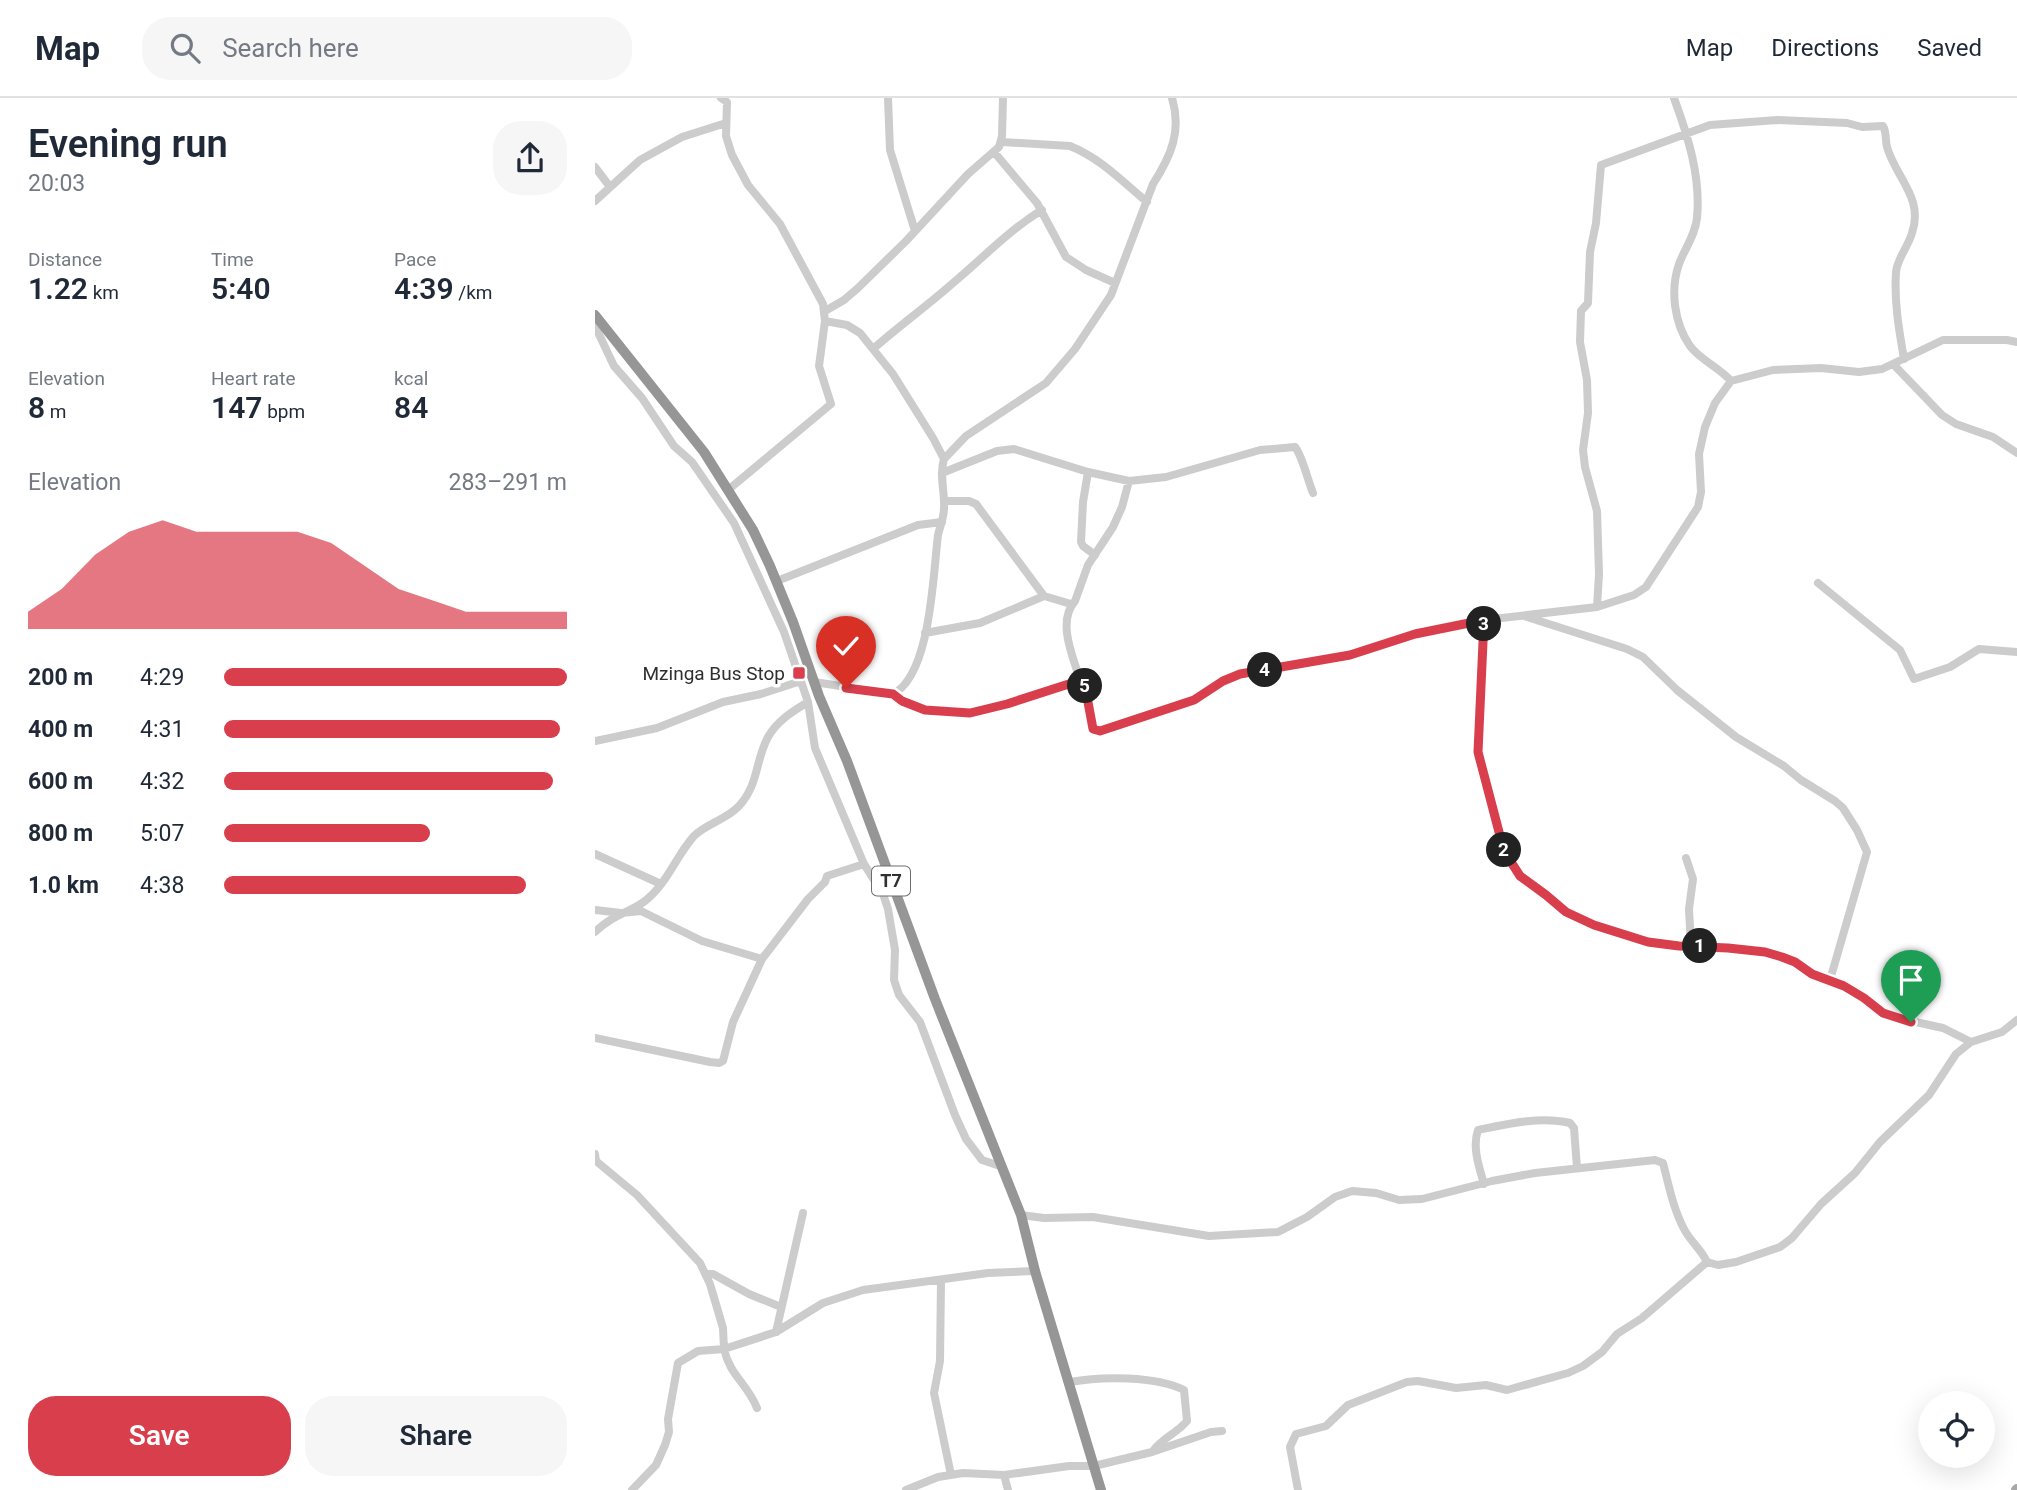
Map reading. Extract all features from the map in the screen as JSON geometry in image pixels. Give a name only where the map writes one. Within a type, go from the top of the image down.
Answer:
[{"type":"highway","name":"T7","points":[[595,315],[704,452],[753,530],[776,581],[847,761],[935,999],[1021,1215],[1035,1271],[1101,1490]]},
{"type":"street","points":[[888,98],[890,150],[915,231]]},
{"type":"street","points":[[825,311],[858,288],[968,174],[994,152],[1002,142],[1003,98]]},
{"type":"street","points":[[893,694],[900,690],[918,662],[925,633],[942,522],[944,459],[966,436],[1047,383],[1097,317],[1115,283],[1174,139],[1177,116],[1172,98]]},
{"type":"street","points":[[1674,98],[1687,132],[1695,166],[1697,217],[1692,240],[1679,264],[1675,307],[1691,348],[1720,369],[1731,381]]},
{"type":"street","points":[[726,100],[726,136],[732,155],[748,185],[780,223],[825,311],[819,366],[831,404],[728,490]]},
{"type":"street","points":[[1597,607],[1597,511],[1583,450],[1588,413],[1587,380],[1580,342],[1581,311],[1588,303],[1590,252],[1598,206],[1601,165],[1710,125],[1777,120],[1847,123],[1862,127],[1882,126],[1885,129],[1887,146],[1915,206],[1912,233],[1904,256],[1897,262],[1896,272],[1896,318],[1904,359]]},
{"type":"street","points":[[595,201],[640,160],[691,133],[726,123]]},
{"type":"street","points":[[1002,142],[1070,146],[1080,150],[1103,164],[1147,202]]},
{"type":"street","points":[[994,152],[1042,210],[1066,257],[1086,271],[1115,283]]},
{"type":"street","points":[[595,167],[610,187]]},
{"type":"street","points":[[873,349],[950,286],[1017,225],[1042,210]]},
{"type":"street","points":[[825,321],[854,328],[873,349],[894,374],[944,459]]},
{"type":"street","points":[[595,326],[614,366],[642,398],[674,446],[692,462],[734,523],[784,632],[808,702],[815,748],[864,864],[883,894],[895,950],[894,980],[899,995],[920,1022],[966,1139],[982,1160],[1000,1166]]},
{"type":"street","points":[[1129,481],[1114,527],[1095,555],[1071,604],[1067,621],[1067,640],[1081,683],[1085,686],[1093,729],[1100,731],[1194,700],[1223,681],[1240,674],[1350,655],[1415,634],[1484,620],[1597,607],[1634,596],[1647,587],[1698,507],[1701,492],[1699,454],[1705,427],[1715,403],[1731,381],[1773,370],[1821,368],[1859,372],[1894,365],[1943,340],[2017,342]]},
{"type":"street","points":[[1894,365],[1943,415],[1956,424],[1993,437],[2017,453]]},
{"type":"street","points":[[942,473],[997,451],[1014,449],[1129,481],[1166,477],[1260,450],[1294,447],[1301,454],[1304,471],[1313,493]]},
{"type":"street","points":[[1089,472],[1083,502],[1081,542],[1095,555]]},
{"type":"street","points":[[944,502],[976,503],[1044,596],[1071,604]]},
{"type":"street","points":[[776,581],[918,525],[942,522]]},
{"type":"street","points":[[1818,583],[1900,650],[1914,679],[1950,667],[1979,649],[2017,652]]},
{"type":"street","points":[[925,633],[980,623],[1044,596]]},
{"type":"street","points":[[1524,617],[1637,653],[1726,730],[1784,766],[1843,808],[1867,852],[1830,980]]},
{"type":"street","points":[[1484,620],[1478,752],[1504,851],[1527,883],[1575,917],[1648,942],[1765,952],[1795,962],[1812,974],[1864,998],[1883,1013],[1943,1028],[1971,1042]]},
{"type":"street","points":[[595,741],[657,728],[723,702],[761,694],[801,681]]},
{"type":"street","points":[[814,682],[893,694],[902,701],[925,710],[970,713],[1075,682],[1081,683]]},
{"type":"street","points":[[595,932],[621,913],[643,903],[661,884],[692,838],[736,809],[747,796],[758,772],[766,740],[772,731],[787,715],[808,702]]},
{"type":"street","points":[[595,854],[661,884]]},
{"type":"street","points":[[1686,858],[1693,880],[1689,909],[1691,946]]},
{"type":"street","points":[[595,1038],[719,1063],[723,1061],[741,1001],[762,959],[808,899],[825,882],[827,876],[864,864]]},
{"type":"street","points":[[595,910],[621,913],[641,911],[702,941],[762,959]]},
{"type":"street","points":[[1021,1215],[1044,1218],[1093,1217],[1209,1236],[1278,1233],[1335,1197],[1352,1191],[1363,1190],[1407,1200],[1535,1173],[1647,1160],[1663,1163],[1682,1227],[1707,1262],[1718,1265],[1736,1262],[1780,1247],[1792,1238],[1880,1142],[1929,1095],[1956,1054],[1971,1042],[2001,1032],[2017,1020]]},
{"type":"street","points":[[1484,1184],[1476,1157],[1476,1134],[1478,1130],[1500,1124],[1548,1120],[1570,1123],[1574,1128],[1577,1168]]},
{"type":"street","points":[[595,1159],[637,1195],[685,1245],[707,1274],[723,1328],[724,1349],[730,1370],[744,1384],[757,1408]]},
{"type":"street","points":[[776,1332],[803,1213]]},
{"type":"street","points":[[1298,1490],[1290,1447],[1296,1434],[1326,1426],[1349,1405],[1407,1382],[1418,1381],[1456,1388],[1486,1385],[1507,1390],[1568,1373],[1602,1352],[1617,1334],[1642,1318],[1707,1262]]},
{"type":"street","points":[[632,1490],[656,1465],[665,1445],[678,1363],[698,1351],[724,1349],[776,1332],[823,1303],[863,1290],[988,1273],[1035,1271]]},
{"type":"street","points":[[707,1274],[713,1274],[749,1294],[781,1307]]},
{"type":"street","points":[[941,1281],[940,1362],[934,1393],[951,1475]]},
{"type":"street","points":[[1070,1382],[1128,1379],[1170,1385],[1184,1390],[1187,1421],[1162,1440],[1152,1452]]},
{"type":"street","points":[[907,1490],[951,1475],[1004,1475],[1069,1466],[1094,1466],[1221,1431]]},
{"type":"street","points":[[1004,1475],[1008,1490]]},
{"type":"place","name":"Mzinga Bus Stop","points":[[799,673]]},
{"type":"route","points":[[846,688],[893,694],[902,701],[925,710],[970,713],[1075,682],[1081,683],[1085,686],[1093,729],[1100,731],[1194,700],[1223,681],[1240,674],[1350,655],[1415,634],[1484,620],[1478,752],[1504,851],[1527,883],[1575,917],[1648,942],[1765,952],[1782,957],[1812,974],[1844,986],[1883,1013],[1911,1022]]}]
